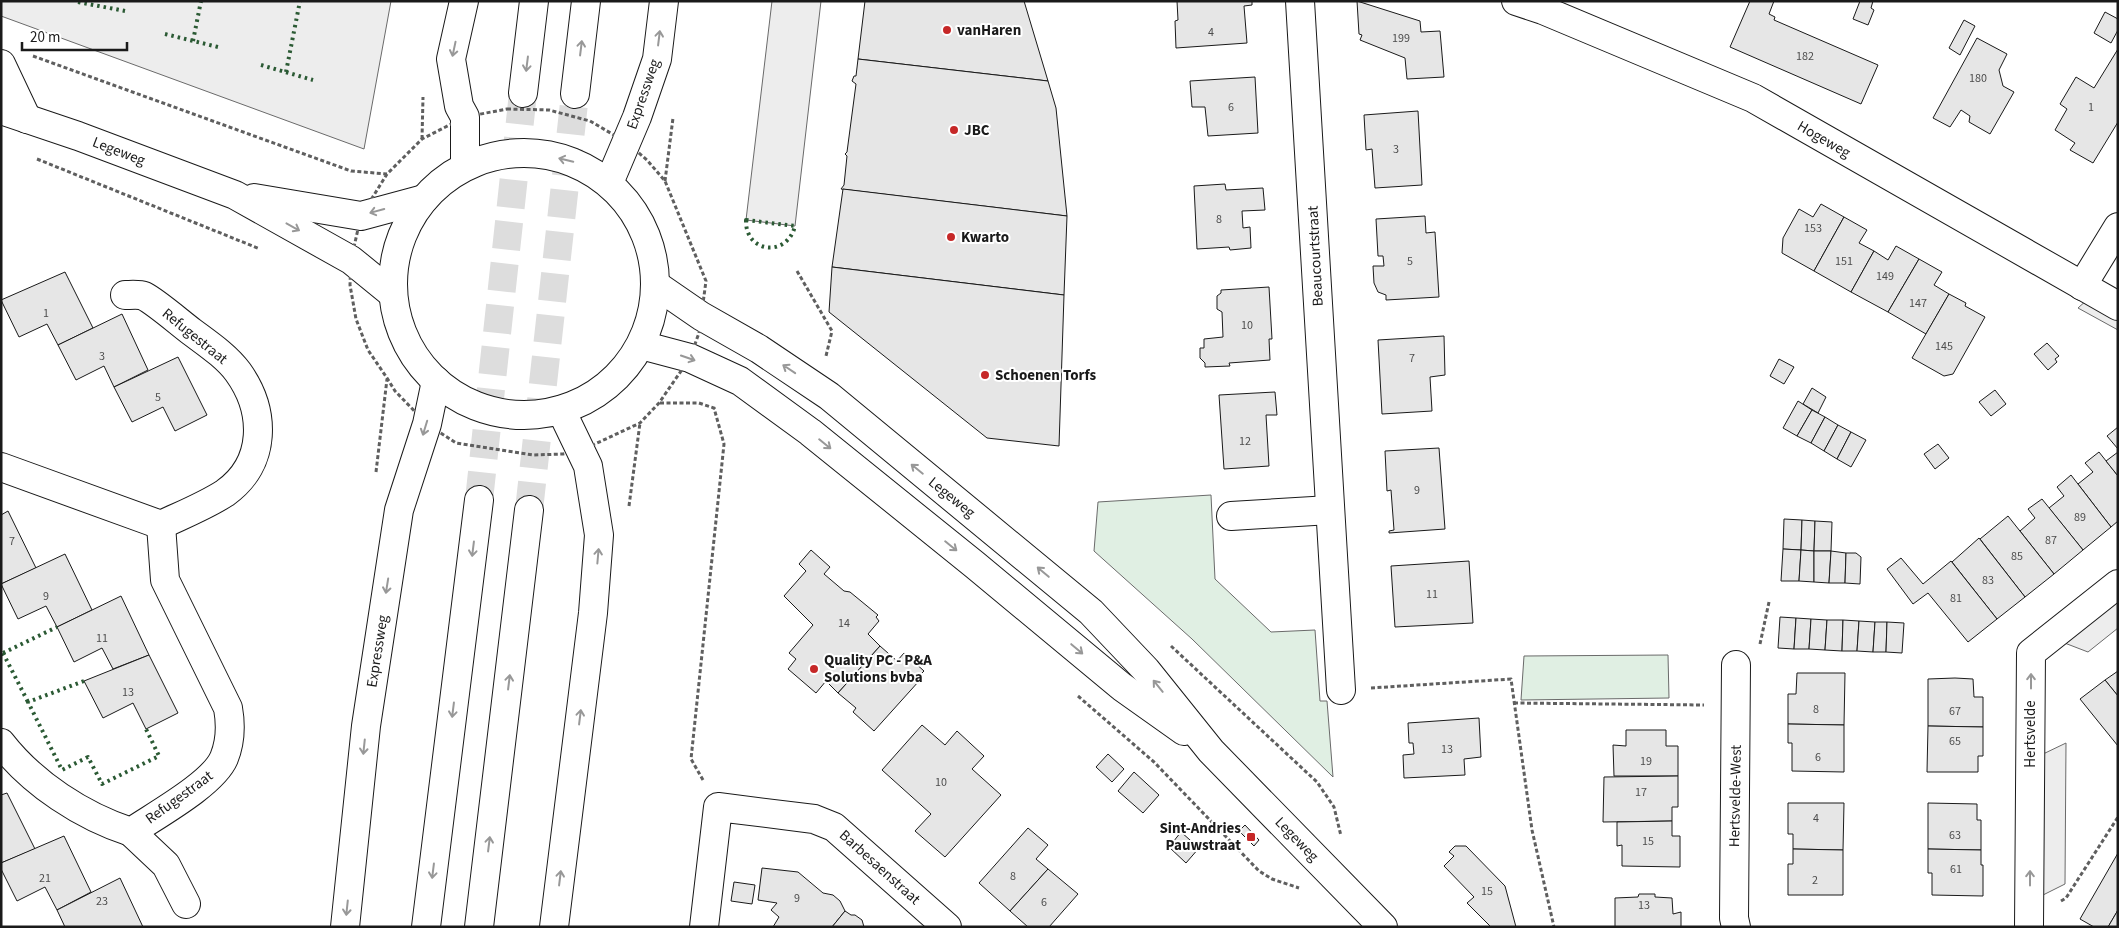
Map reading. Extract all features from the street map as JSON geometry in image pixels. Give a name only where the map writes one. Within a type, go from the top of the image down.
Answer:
[{"type":"main road","points":[[464,1],[452,59],[459,106],[465,117],[465,166]]},
{"type":"main road","points":[[523,93],[534,1]]},
{"type":"main road","points":[[575,94],[586,1]]},
{"type":"main road","name":"Expressweg","points":[[609,182],[657,59],[664,1]]},
{"type":"main road","name":"Beaucourtstraat","points":[[1300,1],[1341,690]]},
{"type":"main road","name":"Hogeweg","points":[[1516,1],[1544,10],[1753,98],[2118,306]]},
{"type":"main road","points":[[1,64],[28,119]]},
{"type":"main road","name":"Legeweg","points":[[1,110],[235,195],[351,260],[390,291]]},
{"type":"main road","points":[[537,153],[578,163],[609,182],[633,209],[651,246],[656,285],[652,315],[641,345],[620,374],[591,397],[561,410],[529,415],[493,412],[461,398],[436,381],[412,352],[390,291],[405,227],[424,199],[450,174],[465,166],[496,155],[537,153]]},
{"type":"main road","name":"Legeweg","points":[[235,195],[362,216],[424,199]]},
{"type":"main road","points":[[2082,286],[2118,227]]},
{"type":"main road","name":"Legeweg","points":[[656,285],[702,316],[759,349],[829,396],[1091,612],[1146,670],[1211,751],[1383,927]]},
{"type":"main road","name":"Refugestraat","points":[[1,743],[23,768],[53,792],[103,823],[131,832],[207,779],[219,768],[230,741],[228,708],[165,580],[161,525],[226,492],[242,477],[252,462],[257,444],[259,428],[256,406],[237,370],[219,352],[143,295],[125,295]]},
{"type":"main road","name":"Legeweg","points":[[641,345],[690,358],[740,381],[810,432],[1122,687],[1211,751]]},
{"type":"main road","name":"Expressweg","points":[[345,927],[366,726],[399,510],[427,424],[436,381]]},
{"type":"main road","points":[[554,927],[593,613],[599,535],[588,466],[561,410]]},
{"type":"main road","points":[[1,468],[161,525]]},
{"type":"main road","points":[[426,927],[479,500]]},
{"type":"main road","points":[[479,927],[529,510]]},
{"type":"main road","points":[[1231,516],[1330,510]]},
{"type":"main road","name":"Hertsvelde","points":[[2029,920],[2031,653],[2118,584]]},
{"type":"main road","name":"Hertsvelde-West","points":[[1736,665],[1734,918],[1736,927]]},
{"type":"main road","points":[[704,927],[718,807]]},
{"type":"main road","name":"Barbesaenstraat","points":[[718,807],[814,819],[834,827],[947,927]]},
{"type":"main road","points":[[131,832],[166,865],[186,904]]},
{"type":"path","points":[[28,54],[351,171],[387,174]]},
{"type":"path","points":[[422,139],[465,117],[507,109],[549,110],[590,121],[626,142],[647,160],[665,181]]},
{"type":"path","points":[[29,156],[268,252]]},
{"type":"path","points":[[797,271],[832,331],[825,359]]},
{"type":"path","points":[[341,281],[350,285]]},
{"type":"path","points":[[387,378],[395,391],[427,424],[456,443],[533,455],[563,454],[580,451],[640,423]]},
{"type":"path","points":[[659,403],[699,403],[722,410]]},
{"type":"path","points":[[713,407],[724,444],[691,759],[718,807]]},
{"type":"path","points":[[1736,665],[1758,656],[1769,602]]},
{"type":"path","points":[[1341,690],[1511,679],[1532,830],[1554,927]]},
{"type":"path","points":[[1072,690],[1154,762],[1258,870],[1272,879],[1302,889]]},
{"type":"path","points":[[1514,703],[1736,705]]},
{"type":"path","points":[[2029,920],[2066,898],[2118,817]]},
{"type":"green space","points":[[1211,495],[1215,579],[1271,632],[1315,630],[1320,701],[1327,701],[1333,777],[1192,639],[1094,551],[1098,502]]},
{"type":"green space","points":[[1668,655],[1669,698],[1521,700],[1524,656]]},
{"type":"shaded area","points":[[1,1],[391,1],[364,149],[1,16]]},
{"type":"shaded area","points":[[772,1],[821,1],[795,226],[746,220]]},
{"type":"shaded area","points":[[2088,299],[2118,316],[2118,330],[2078,308]]},
{"type":"shaded area","points":[[2118,596],[2118,628],[2088,652],[2062,642]]},
{"type":"shaded area","points":[[2066,743],[2065,884],[2041,896],[2041,755]]},
{"type":"building","name":"vanHaren","points":[[865,1],[1024,1],[1048,81],[858,59]]},
{"type":"building","points":[[1177,1],[1252,1],[1252,5],[1244,6],[1247,43],[1176,48],[1175,21],[1178,20]]},
{"type":"building","points":[[1357,1],[1420,21],[1421,32],[1440,31],[1444,77],[1407,79],[1405,58],[1360,40],[1362,35],[1359,34]]},
{"type":"building","points":[[1750,1],[1774,1],[1769,14],[1775,17],[1774,20],[1878,65],[1861,104],[1730,47]]},
{"type":"building","points":[[1860,1],[1873,1],[1871,8],[1874,10],[1868,25],[1853,19]]},
{"type":"building","points":[[2105,12],[2118,19],[2118,30],[2111,43],[2094,33]]},
{"type":"building","points":[[1964,20],[1975,26],[1960,55],[1949,48]]},
{"type":"building","points":[[1977,38],[2007,54],[1999,70],[2003,86],[2014,92],[1990,134],[1969,122],[1970,116],[1961,110],[1950,127],[1933,118]]},
{"type":"building","points":[[2118,49],[2118,122],[2093,163],[2070,150],[2075,143],[2055,130],[2067,109],[2060,104],[2076,77],[2094,88]]},
{"type":"building","name":"JBC","points":[[858,59],[1048,81],[1056,108],[1067,216],[841,189],[844,185],[847,156],[845,154],[847,152],[856,84],[852,81],[854,76],[856,76]]},
{"type":"building","points":[[1255,77],[1258,133],[1208,136],[1205,107],[1192,107],[1190,81]]},
{"type":"building","points":[[1418,111],[1422,185],[1375,188],[1372,149],[1366,150],[1364,115]]},
{"type":"building","points":[[1225,184],[1226,190],[1263,188],[1265,210],[1242,211],[1243,228],[1250,227],[1251,248],[1230,250],[1229,247],[1197,249],[1194,186]]},
{"type":"building","name":"Kwarto","points":[[843,189],[1067,216],[1064,295],[832,267]]},
{"type":"building","points":[[1821,204],[1844,217],[1814,271],[1782,253],[1783,238],[1799,209],[1813,217]]},
{"type":"building","points":[[1425,216],[1426,233],[1435,232],[1439,297],[1386,300],[1386,295],[1378,292],[1374,283],[1373,266],[1384,266],[1383,256],[1378,256],[1376,219]]},
{"type":"building","points":[[1844,217],[1867,230],[1859,243],[1874,251],[1851,292],[1814,271]]},
{"type":"building","points":[[1896,246],[1919,259],[1888,312],[1851,292],[1874,251],[1888,260]]},
{"type":"building","points":[[1919,259],[1942,272],[1934,285],[1949,294],[1926,334],[1888,312]]},
{"type":"building","name":"Schoenen Torfs","points":[[832,267],[1064,295],[1059,446],[987,438],[829,312]]},
{"type":"building","points":[[65,272],[93,328],[58,345],[47,324],[19,337],[1,300]]},
{"type":"building","points":[[1269,287],[1272,339],[1269,339],[1270,360],[1229,363],[1230,366],[1205,367],[1205,363],[1200,358],[1200,348],[1204,348],[1204,339],[1223,337],[1222,312],[1217,309],[1217,296],[1221,293],[1221,290]]},
{"type":"building","points":[[1949,294],[1966,303],[1965,306],[1985,317],[1953,374],[1944,376],[1912,358]]},
{"type":"building","points":[[122,314],[148,370],[114,387],[104,366],[76,380],[58,345]]},
{"type":"building","points":[[1444,336],[1445,375],[1430,377],[1432,411],[1382,414],[1378,340]]},
{"type":"building","points":[[2047,343],[2059,356],[2055,359],[2057,362],[2048,370],[2034,354]]},
{"type":"building","points":[[178,357],[207,415],[175,431],[163,407],[132,422],[114,387]]},
{"type":"building","points":[[1779,359],[1794,367],[1784,384],[1770,376]]},
{"type":"building","points":[[1812,388],[1826,397],[1818,413],[1803,404]]},
{"type":"building","points":[[1995,390],[2006,404],[1991,416],[1979,402]]},
{"type":"building","points":[[1275,392],[1277,415],[1266,415],[1269,466],[1224,469],[1219,395]]},
{"type":"building","points":[[1798,401],[1812,410],[1797,436],[1783,428]]},
{"type":"building","points":[[1812,410],[1825,417],[1811,443],[1797,436]]},
{"type":"building","points":[[1825,417],[1838,425],[1824,451],[1811,443]]},
{"type":"building","points":[[1838,425],[1851,432],[1837,459],[1824,451]]},
{"type":"building","points":[[2118,427],[2118,449],[2107,436]]},
{"type":"building","points":[[1851,432],[1866,440],[1851,467],[1837,459]]},
{"type":"building","points":[[1938,444],[1949,458],[1935,469],[1924,454]]},
{"type":"building","points":[[1439,448],[1445,529],[1389,533],[1389,531],[1394,530],[1391,490],[1387,491],[1385,451]]},
{"type":"building","points":[[2099,452],[2118,476],[2118,521],[2111,527],[2078,484],[2093,472],[2085,463]]},
{"type":"building","points":[[2118,452],[2118,476],[2106,461]]},
{"type":"building","points":[[2071,475],[2111,527],[2083,550],[2049,508],[2064,496],[2057,487]]},
{"type":"building","points":[[2042,499],[2083,550],[2054,574],[2020,531],[2035,518],[2028,509]]},
{"type":"building","points":[[8,511],[36,568],[1,584],[1,515]]},
{"type":"building","points":[[2008,516],[2054,574],[2025,597],[1980,539]]},
{"type":"building","points":[[1784,519],[1802,520],[1801,550],[1783,549]]},
{"type":"building","points":[[1802,520],[1815,521],[1814,551],[1801,550]]},
{"type":"building","points":[[1815,521],[1832,522],[1831,551],[1814,551]]},
{"type":"building","points":[[1979,538],[2025,597],[1997,619],[1952,562]]},
{"type":"building","points":[[1783,549],[1801,550],[1799,581],[1781,581]]},
{"type":"building","points":[[811,550],[830,567],[824,574],[878,615],[876,617],[879,621],[868,634],[880,646],[838,693],[826,681],[816,693],[788,669],[796,659],[789,653],[813,625],[784,596],[806,571],[799,564]]},
{"type":"building","points":[[1801,550],[1814,551],[1814,582],[1799,581]]},
{"type":"building","points":[[1814,551],[1831,551],[1829,583],[1814,582]]},
{"type":"building","points":[[1831,551],[1846,553],[1845,583],[1829,583]]},
{"type":"building","points":[[1846,553],[1856,553],[1861,557],[1860,584],[1845,583]]},
{"type":"building","points":[[65,554],[92,610],[57,627],[46,606],[18,619],[1,584]]},
{"type":"building","points":[[1901,558],[1923,584],[1951,561],[1997,619],[1968,642],[1928,593],[1913,604],[1887,569]]},
{"type":"building","points":[[1469,561],[1473,623],[1395,627],[1391,566]]},
{"type":"building","points":[[121,596],[149,655],[113,669],[102,648],[74,662],[57,627]]},
{"type":"building","points":[[1780,617],[1796,618],[1794,649],[1778,648]]},
{"type":"building","points":[[1796,618],[1811,619],[1809,649],[1794,649]]},
{"type":"building","points":[[1811,619],[1827,620],[1825,650],[1809,649]]},
{"type":"building","points":[[1827,620],[1843,620],[1842,651],[1825,650]]},
{"type":"building","points":[[1843,620],[1859,621],[1857,651],[1842,651]]},
{"type":"building","points":[[1859,621],[1875,622],[1873,652],[1857,651]]},
{"type":"building","points":[[1875,622],[1887,622],[1886,652],[1873,652]]},
{"type":"building","points":[[1887,622],[1904,623],[1902,653],[1886,652]]},
{"type":"building","points":[[880,646],[897,661],[904,653],[924,671],[916,679],[919,681],[874,731],[853,712],[856,708],[838,693]]},
{"type":"building","points":[[149,655],[178,713],[146,729],[133,703],[103,718],[84,681]]},
{"type":"building","points":[[2118,671],[2118,696],[2105,680]]},
{"type":"building","points":[[1797,673],[1845,673],[1844,725],[1788,724],[1788,694],[1796,694]]},
{"type":"building","points":[[1928,679],[1973,679],[1974,697],[1983,697],[1983,727],[1928,726]]},
{"type":"building","points":[[2105,680],[2118,696],[2118,746],[2080,699]]},
{"type":"building","points":[[1479,718],[1481,757],[1464,759],[1465,775],[1404,778],[1403,755],[1414,754],[1413,743],[1409,743],[1408,723]]},
{"type":"building","points":[[1788,724],[1844,725],[1844,772],[1792,771],[1792,743],[1788,743]]},
{"type":"building","points":[[922,725],[945,745],[957,731],[984,756],[972,769],[1001,795],[945,857],[915,831],[931,814],[882,770]]},
{"type":"building","points":[[1928,726],[1983,727],[1983,756],[1978,756],[1978,772],[1927,772]]},
{"type":"building","points":[[1626,730],[1666,730],[1666,746],[1678,746],[1678,776],[1614,776],[1613,745],[1626,746]]},
{"type":"building","points":[[1108,754],[1124,769],[1112,782],[1096,767]]},
{"type":"building","points":[[1134,772],[1159,795],[1143,813],[1118,791]]},
{"type":"building","points":[[1678,776],[1678,807],[1672,807],[1672,821],[1603,822],[1604,777]]},
{"type":"building","points":[[7,793],[35,849],[1,863],[1,795]]},
{"type":"building","points":[[1788,803],[1844,803],[1843,850],[1793,849],[1793,834],[1788,834]]},
{"type":"building","points":[[1928,803],[1977,804],[1977,820],[1981,820],[1981,850],[1928,849]]},
{"type":"building","points":[[1672,821],[1672,836],[1680,836],[1680,867],[1622,866],[1622,845],[1617,846],[1617,822]]},
{"type":"building","points":[[1245,825],[1259,840],[1254,846],[1239,831]]},
{"type":"building","points":[[1028,828],[1048,845],[1036,859],[1048,869],[1010,911],[979,883]]},
{"type":"building","points":[[1181,832],[1199,848],[1186,863],[1169,847]]},
{"type":"building","points":[[64,836],[91,892],[57,910],[45,887],[17,901],[1,869],[1,863]]},
{"type":"building","points":[[1455,846],[1466,846],[1505,886],[1516,927],[1491,927],[1467,903],[1474,897],[1444,866],[1454,856],[1449,852]]},
{"type":"building","points":[[1793,849],[1843,850],[1843,895],[1788,895],[1788,864],[1793,864]]},
{"type":"building","points":[[1928,849],[1981,850],[1983,896],[1932,895],[1932,873],[1928,873]]},
{"type":"building","points":[[2118,853],[2118,910],[2108,927],[2094,927],[2080,919]]},
{"type":"building","points":[[762,868],[798,872],[823,893],[833,895],[840,901],[845,911],[832,927],[773,927],[779,917],[771,910],[777,903],[758,900]]},
{"type":"building","points":[[1048,869],[1078,894],[1049,927],[1028,927],[1010,911]]},
{"type":"building","points":[[120,878],[143,927],[65,927],[57,910]]},
{"type":"building","points":[[734,882],[755,885],[752,904],[731,901]]},
{"type":"building","points":[[1639,894],[1655,894],[1655,897],[1672,898],[1673,914],[1681,912],[1681,927],[1615,927],[1615,898],[1638,897]]},
{"type":"building","points":[[2118,910],[2118,927],[2108,927]]},
{"type":"building","points":[[845,911],[862,920],[864,927],[832,927]]},
{"type":"tunnel","points":[[479,500],[523,93]]},
{"type":"tunnel","points":[[529,510],[575,94]]},
{"type":"hedge","points":[[193,41],[201,1]]},
{"type":"hedge","points":[[286,72],[300,1]]},
{"type":"hedge","points":[[78,2],[125,11]]},
{"type":"hedge","points":[[165,34],[218,47]]},
{"type":"hedge","points":[[261,65],[313,80]]},
{"type":"hedge","points":[[746,220],[795,226],[791,236],[784,243],[776,247],[767,247],[759,245],[752,239],[747,231],[746,220]]},
{"type":"hedge","points":[[3,653],[57,627]]},
{"type":"hedge","points":[[3,653],[28,702]]},
{"type":"hedge","points":[[84,681],[28,702],[62,770],[88,757],[102,784],[159,756],[146,729]]},
{"type":"place","name":"vanHaren","points":[[947,30]]},
{"type":"place","name":"JBC","points":[[954,130]]},
{"type":"place","name":"Kwarto","points":[[951,237]]},
{"type":"place","name":"Schoenen Torfs","points":[[985,375]]},
{"type":"place","name":"Quality PC - P&A Solutions bvba","points":[[814,669]]},
{"type":"place","name":"Sint-Andries Pauwstraat","points":[[1251,837]]}]
